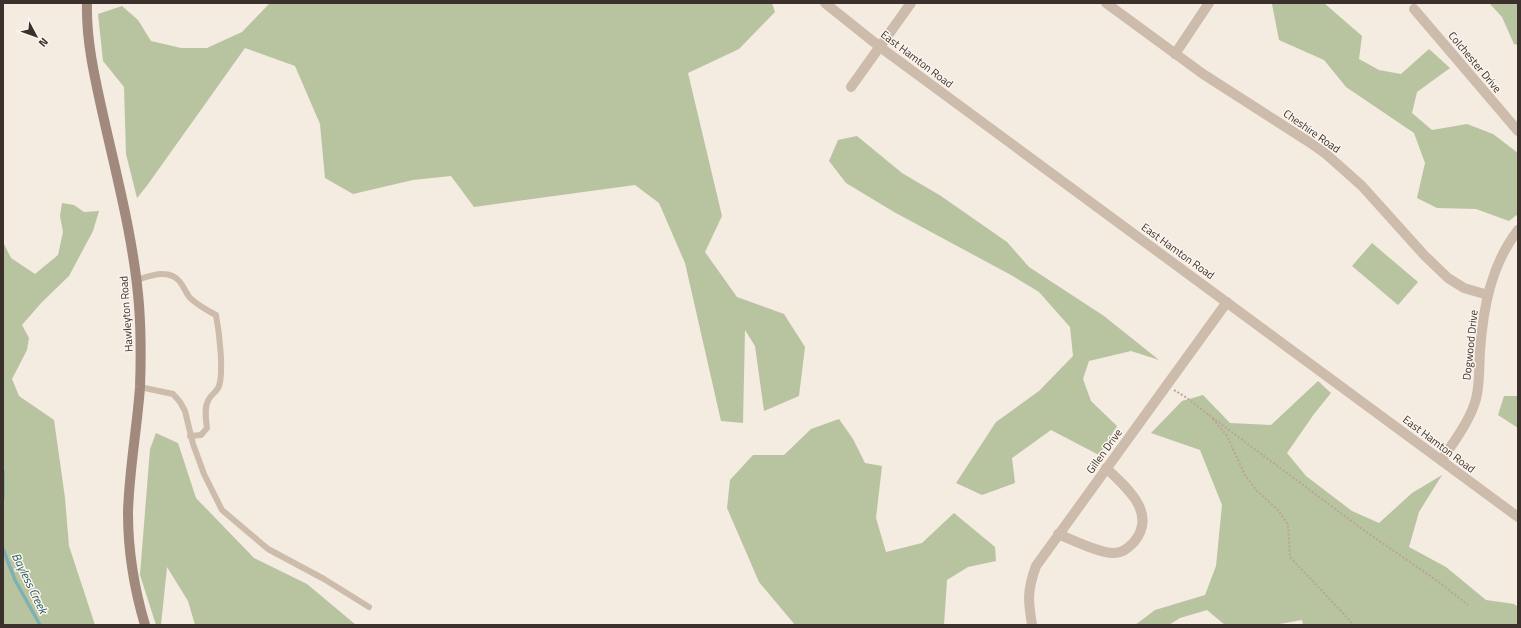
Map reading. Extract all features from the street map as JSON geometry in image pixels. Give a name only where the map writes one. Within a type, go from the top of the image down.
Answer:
[{"type":"street","name":"Hawleyton Road","points":[[87,3],[90,48],[97,88],[120,187],[139,305],[140,387],[128,519],[131,567],[134,586],[145,625]]},
{"type":"street","name":"East Hamton Road","points":[[825,3],[880,47],[1518,517]]},
{"type":"street","points":[[850,87],[911,3]]},
{"type":"street","name":"Cheshire Road","points":[[1106,3],[1203,74],[1326,154],[1362,186],[1425,256],[1448,278],[1464,288],[1488,295]]},
{"type":"street","points":[[1175,54],[1209,3]]},
{"type":"street","name":"Colchester Drive","points":[[1414,9],[1518,131]]},
{"type":"street","name":"Dogwood Drive","points":[[1442,460],[1472,412],[1477,397],[1481,336],[1493,274],[1503,253],[1518,230]]},
{"type":"street","name":"Gillen Drive","points":[[1032,625],[1028,603],[1029,585],[1036,566],[1227,302]]},
{"type":"street","points":[[1058,534],[1102,551],[1112,553],[1121,552],[1129,547],[1142,530],[1143,524],[1141,509],[1130,490],[1106,468]]},
{"type":"lane","points":[[136,280],[158,273],[172,276],[179,281],[188,296],[197,305],[216,315],[219,331],[220,376],[218,387],[207,402],[207,428],[201,435],[190,436]]},
{"type":"lane","points":[[140,387],[173,394],[180,402],[185,411],[190,436],[204,474],[222,510],[268,549],[324,578],[369,607]]},
{"type":"path","points":[[1166,386],[1187,398],[1362,529],[1436,580],[1468,605]]},
{"type":"path","points":[[1209,415],[1227,436],[1245,475],[1257,491],[1277,509],[1288,524],[1290,556],[1354,625]]},
{"type":"green space","points":[[270,3],[772,3],[775,12],[739,49],[688,73],[722,216],[705,252],[737,297],[784,314],[805,347],[799,396],[764,411],[755,346],[745,330],[743,423],[721,421],[685,263],[659,203],[635,185],[474,207],[451,176],[413,180],[353,194],[325,178],[320,124],[295,66],[245,48],[137,198],[126,154],[124,87],[103,61],[98,14],[122,6],[138,20],[151,41],[181,48],[207,48],[242,32]]},
{"type":"green space","points":[[1273,3],[1324,3],[1362,36],[1359,59],[1379,70],[1401,74],[1429,49],[1450,68],[1417,92],[1412,113],[1432,130],[1467,124],[1493,134],[1518,153],[1518,214],[1509,221],[1476,209],[1437,208],[1417,198],[1425,163],[1414,133],[1346,87],[1324,60],[1279,40]]},
{"type":"green space","points":[[1489,3],[1518,3],[1518,45],[1514,44],[1502,17]]},
{"type":"green space","points":[[857,136],[902,173],[941,196],[1007,242],[1029,267],[1104,316],[1159,360],[1131,351],[1089,361],[1083,379],[1091,401],[1117,426],[1099,455],[1051,430],[1012,458],[1015,483],[982,495],[956,483],[996,422],[1039,391],[1073,356],[1070,327],[1039,292],[1011,275],[894,212],[846,183],[829,161],[838,140]]},
{"type":"green space","points":[[62,203],[74,205],[84,212],[99,211],[93,231],[69,276],[42,302],[22,325],[29,338],[27,350],[12,379],[19,396],[54,420],[65,498],[69,546],[95,625],[3,625],[3,242],[11,258],[35,274],[58,255],[63,232],[60,216]]},
{"type":"green space","points":[[1372,243],[1418,282],[1398,305],[1352,266]]},
{"type":"green space","points":[[1318,381],[1331,393],[1314,414],[1287,453],[1306,476],[1352,511],[1379,523],[1412,493],[1442,475],[1419,512],[1409,547],[1446,567],[1486,600],[1514,604],[1518,607],[1518,625],[1303,625],[1302,620],[1274,625],[1225,625],[1207,610],[1180,618],[1169,625],[1135,625],[1155,610],[1205,595],[1216,566],[1222,505],[1200,450],[1151,433],[1182,401],[1203,395],[1230,423],[1271,425]]},
{"type":"green space","points":[[1504,396],[1518,396],[1518,428],[1498,415]]},
{"type":"green space","points":[[839,419],[853,439],[865,463],[882,466],[876,518],[886,552],[922,543],[954,513],[995,547],[996,561],[968,567],[947,580],[944,625],[795,625],[759,582],[727,508],[730,480],[753,455],[784,455],[811,429]]},
{"type":"green space","points":[[156,433],[178,443],[196,498],[254,558],[307,584],[356,625],[195,625],[188,601],[167,567],[161,625],[156,625],[140,575],[150,449]]},
{"type":"waterway","name":"Bayless Creek","points":[[3,471],[3,498]]},
{"type":"waterway","name":"Bayless Creek","points":[[3,549],[15,580],[40,625]]}]
